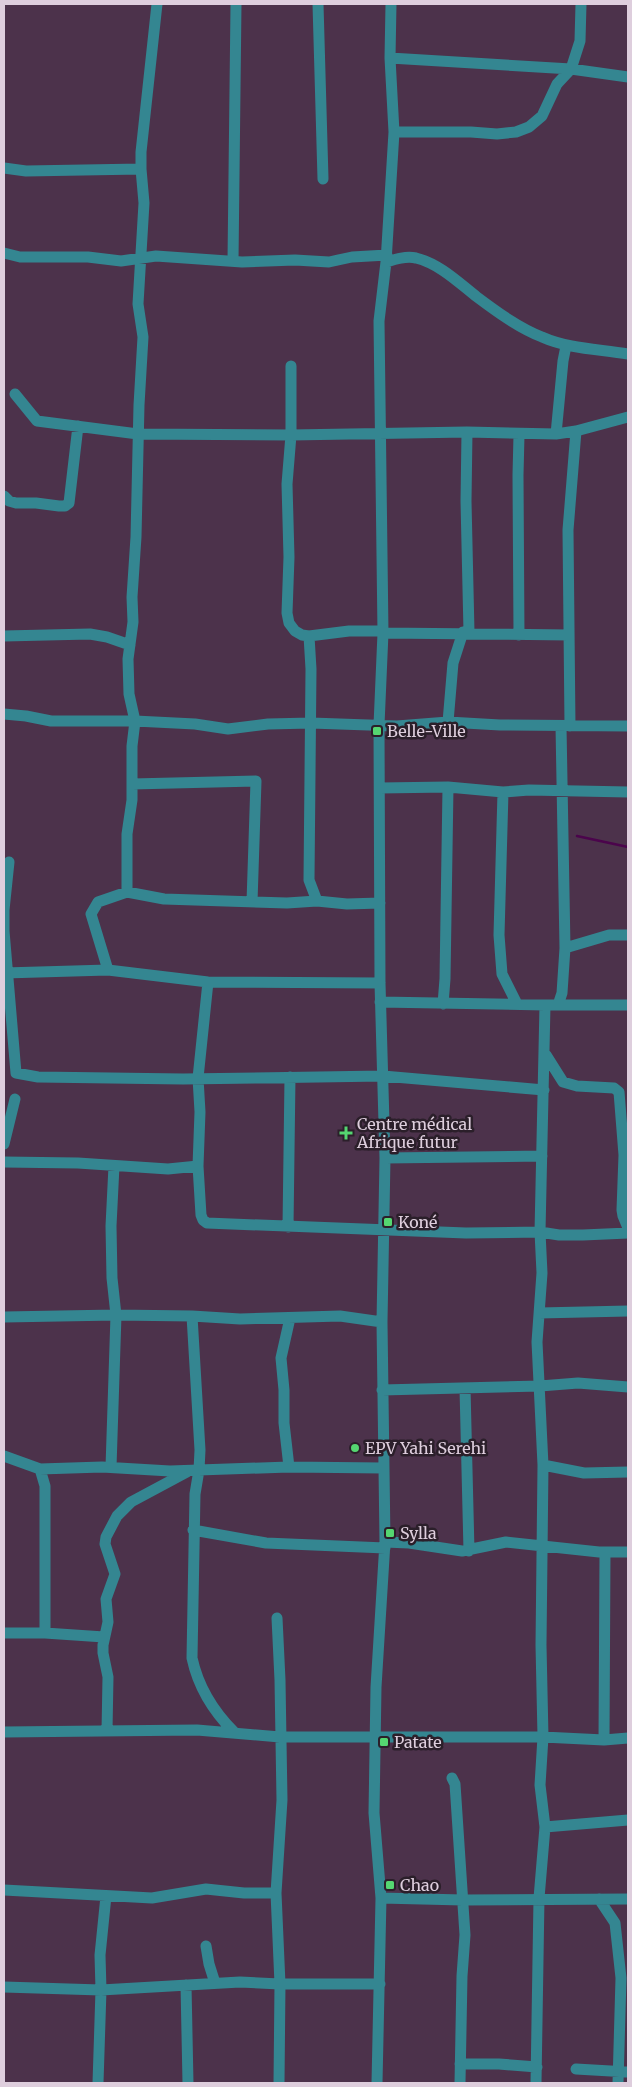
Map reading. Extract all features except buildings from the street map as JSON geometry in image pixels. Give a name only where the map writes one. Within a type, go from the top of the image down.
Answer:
[{"type":"street","points":[[127,892],[127,834],[135,721],[128,679],[133,622],[132,597],[143,337],[138,304],[144,203],[141,169],[157,4]]},
{"type":"street","points":[[233,261],[236,4]]},
{"type":"street","points":[[318,4],[322,179]]},
{"type":"street","points":[[378,2083],[381,1898],[374,1813],[376,1687],[385,1545],[382,1322],[385,1158],[380,1002],[379,725],[383,632],[379,321],[387,259],[394,132],[390,58],[391,4]]},
{"type":"street","points":[[394,132],[497,134],[516,132],[529,127],[542,116],[557,84],[571,69],[580,41],[581,4]]},
{"type":"street","points":[[390,58],[571,69],[628,77]]},
{"type":"street","points":[[4,168],[26,171],[141,169]]},
{"type":"street","points":[[4,253],[20,257],[88,257],[121,260],[156,256],[233,261],[296,260],[329,262],[352,258],[387,259],[408,257],[425,262],[449,274],[495,310],[526,330],[566,346],[628,354]]},
{"type":"street","points":[[556,434],[566,346]]},
{"type":"street","points":[[291,366],[291,435],[287,484],[289,557],[287,613],[289,622],[295,631],[302,635],[310,636],[349,631],[466,632],[519,636],[569,635]]},
{"type":"street","points":[[15,394],[37,421],[138,434],[291,435],[380,432],[556,434],[576,432],[628,417]]},
{"type":"street","points":[[4,496],[9,501],[16,502],[59,506],[69,504],[78,426]]},
{"type":"street","points":[[448,722],[453,663],[466,632],[467,432]]},
{"type":"street","points":[[558,1005],[562,993],[564,948],[561,790],[566,726],[569,635],[568,530],[576,432]]},
{"type":"street","points":[[519,435],[519,636]]},
{"type":"street","points":[[4,636],[90,634],[107,637],[130,645]]},
{"type":"street","points":[[310,636],[309,880],[317,901]]},
{"type":"street","points":[[4,714],[51,721],[135,721],[195,724],[228,729],[268,724],[311,723],[397,726],[448,722],[500,725],[628,726]]},
{"type":"street","points":[[132,784],[256,781],[252,902]]},
{"type":"street","points":[[380,788],[448,788],[503,792],[561,790],[628,792]]},
{"type":"street","points":[[443,1004],[446,979],[448,788]]},
{"type":"street","points":[[503,792],[499,935],[502,974],[516,1004]]},
{"type":"street","points":[[9,862],[4,910],[6,973],[9,1048],[16,1072],[38,1077],[383,1076],[544,1090]]},
{"type":"street","points":[[108,970],[91,914],[98,902],[127,892],[164,899],[252,902],[317,901],[347,904],[380,903]]},
{"type":"street","points":[[564,948],[609,935],[628,935]]},
{"type":"street","points":[[6,973],[108,970],[208,982],[380,983]]},
{"type":"street","points":[[208,982],[198,1078],[200,1119],[198,1166],[201,1215],[203,1220],[213,1224],[466,1233],[540,1232],[559,1235],[628,1233]]},
{"type":"street","points":[[380,1002],[628,1005]]},
{"type":"street","points":[[536,2083],[539,1898],[545,1826],[540,1785],[543,1737],[541,1692],[541,1545],[543,1465],[537,1342],[542,1273],[540,1232],[545,1005]]},
{"type":"street","points":[[545,1054],[563,1082],[617,1089],[626,1156],[622,1216],[628,1228]]},
{"type":"street","points":[[288,1227],[290,1077]]},
{"type":"street","points":[[4,1144],[15,1099]]},
{"type":"street","points":[[385,1158],[542,1156]]},
{"type":"street","points":[[4,1162],[78,1163],[168,1169],[198,1166]]},
{"type":"street","points":[[111,1468],[116,1314],[111,1251],[114,1166]]},
{"type":"street","points":[[540,1313],[628,1310]]},
{"type":"street","points":[[4,1318],[116,1314],[240,1319],[340,1316],[382,1322]]},
{"type":"street","points":[[192,1316],[200,1436],[195,1470],[192,1658],[195,1672],[213,1706],[223,1721],[234,1732]]},
{"type":"street","points":[[289,1467],[284,1423],[284,1390],[281,1358],[290,1318]]},
{"type":"street","points":[[382,1390],[540,1386],[578,1383],[628,1387]]},
{"type":"street","points":[[465,1388],[469,1551]]},
{"type":"street","points":[[4,1456],[40,1469],[111,1468],[170,1471],[289,1467],[383,1468]]},
{"type":"street","points":[[543,1465],[584,1472],[628,1472]]},
{"type":"street","points":[[40,1469],[45,1486],[45,1633]]},
{"type":"street","points":[[107,1731],[108,1677],[103,1653],[104,1637],[108,1622],[106,1599],[114,1574],[105,1544],[109,1528],[124,1507],[131,1502],[195,1470]]},
{"type":"street","points":[[193,1530],[266,1543],[385,1545],[409,1543],[469,1551],[497,1543],[541,1545],[605,1553],[628,1552]]},
{"type":"street","points":[[604,1740],[605,1553]]},
{"type":"street","points":[[276,1618],[280,1680],[282,1800],[276,1893],[280,1984],[280,2083]]},
{"type":"street","points":[[4,1633],[45,1633],[104,1637]]},
{"type":"street","points":[[4,1732],[188,1730],[280,1737],[543,1737],[604,1740],[628,1738]]},
{"type":"street","points":[[452,1778],[455,1784],[465,1935],[462,1976],[460,2083]]},
{"type":"street","points":[[545,1826],[628,1820]]},
{"type":"street","points":[[4,1890],[152,1898],[206,1889],[244,1893],[276,1893]]},
{"type":"street","points":[[98,2083],[101,1990],[100,1954],[106,1896]]},
{"type":"street","points":[[381,1898],[628,1900]]},
{"type":"street","points":[[599,1899],[615,1924],[625,1978],[623,2071],[618,2083]]},
{"type":"street","points":[[206,1946],[208,1964],[215,1983]]},
{"type":"street","points":[[4,1987],[101,1990],[240,1982],[380,1984]]},
{"type":"street","points":[[186,1985],[188,2083]]},
{"type":"street","points":[[460,2064],[499,2064],[537,2067]]},
{"type":"street","points":[[576,2069],[623,2071]]},
{"type":"waterway","points":[[577,836],[628,847]]},
{"type":"place","name":"Belle-Ville","points":[[377,731]]},
{"type":"place","name":"Centre médical Afrique futur","points":[[346,1133]]},
{"type":"place","name":"Koné","points":[[388,1222]]},
{"type":"place","name":"EPV Yahi Serehi","points":[[355,1448]]},
{"type":"place","name":"Sylla","points":[[390,1533]]},
{"type":"place","name":"Patate","points":[[384,1742]]},
{"type":"place","name":"Chao","points":[[390,1885]]}]
